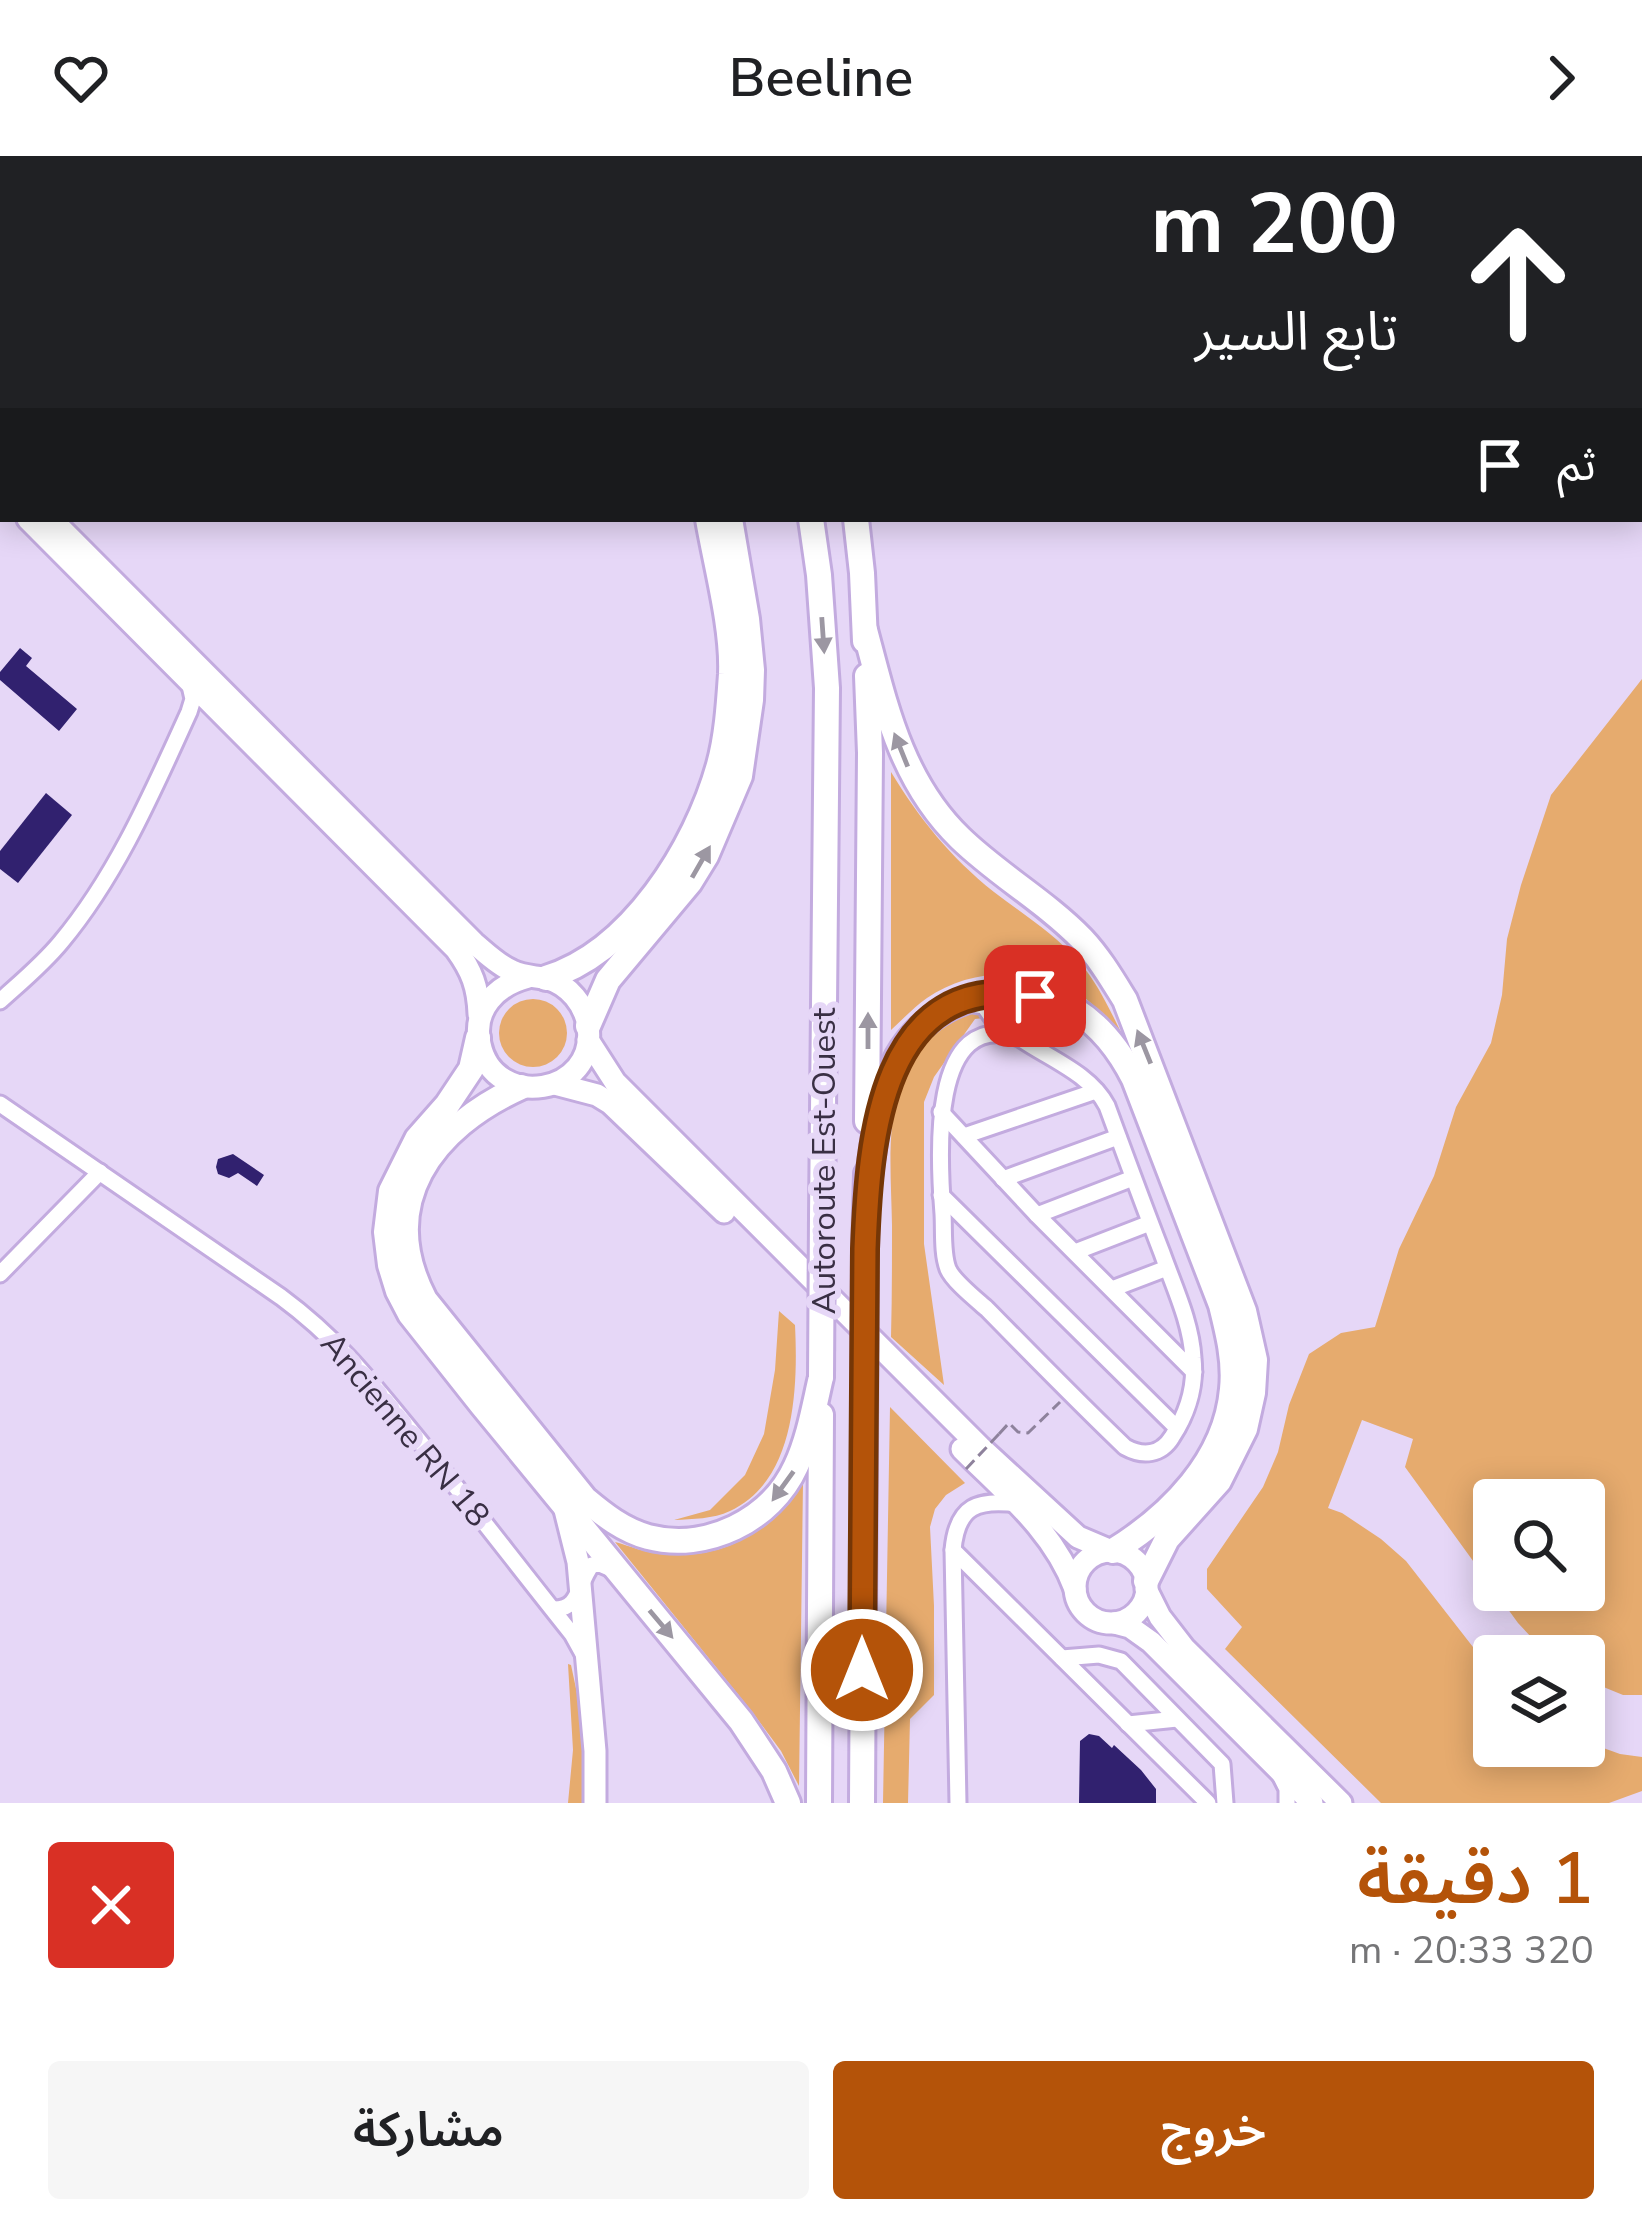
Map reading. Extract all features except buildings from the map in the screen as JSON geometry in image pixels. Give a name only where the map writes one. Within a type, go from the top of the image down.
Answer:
[{"type":"highway","points":[[537,978],[565,973],[589,960],[626,926],[681,853],[706,803],[720,762],[731,669],[708,522]]},
{"type":"highway","points":[[588,1033],[608,980],[690,883],[706,856],[740,776],[752,670],[731,522]]},
{"type":"highway","name":"Autoroute Est-Ouest","points":[[811,522],[827,688],[819,1803]]},
{"type":"highway","name":"Autoroute Est-Ouest","points":[[856,522],[870,753],[862,1803]]},
{"type":"highway","points":[[865,630],[896,740],[926,796],[960,838],[1082,939],[1125,1000],[1244,1311],[1255,1360],[1245,1429],[1219,1481],[1167,1540],[1146,1585]]},
{"type":"highway","points":[[867,1190],[883,1100],[899,1055],[930,1020],[958,1003],[980,995],[1020,993],[1049,998],[1079,1012],[1106,1035],[1126,1064],[1221,1305],[1233,1372],[1230,1405],[1210,1458],[1152,1524],[1112,1551]]},
{"type":"highway","points":[[478,1029],[471,1069],[417,1139],[391,1191],[386,1232],[398,1291],[410,1314],[741,1721],[774,1771],[788,1803]]},
{"type":"highway","points":[[521,1087],[481,1106],[428,1157],[409,1204],[409,1260],[425,1300],[585,1499],[628,1529],[649,1537],[705,1539],[735,1528],[772,1501],[795,1469],[821,1377]]},
{"type":"main road","points":[[31,522],[456,949],[478,988],[482,1054],[491,1069],[521,1087],[555,1084],[578,1066],[588,1033]]},
{"type":"main road","points":[[54,522],[460,930],[502,967],[562,985],[574,995],[615,1082],[980,1447],[1078,1537],[1135,1560],[1160,1617],[1184,1648],[1341,1803]]},
{"type":"main road","points":[[478,1029],[486,1004],[497,991],[512,982],[537,978]]},
{"type":"main road","points":[[555,1084],[596,1095],[624,1114],[1018,1504],[1066,1564],[1084,1612],[1098,1621],[1130,1628],[1151,1642],[1312,1803]]},
{"type":"main road","name":"Ancienne RN 18","points":[[564,1506],[578,1562],[595,1751],[595,1803]]},
{"type":"main road","points":[[1075,1589],[1082,1565],[1112,1551]]},
{"type":"main road","points":[[1115,1623],[1137,1612],[1146,1585]]},
{"type":"street","points":[[0,1001],[50,954],[89,904],[129,838],[189,712],[193,694],[188,679]]},
{"type":"street","points":[[189,712],[203,705],[218,708]]},
{"type":"street","points":[[1006,1028],[1001,1011],[1020,993]]},
{"type":"street","points":[[958,1003],[984,1006],[996,1022],[1022,1039],[1096,1091],[1107,1106],[1189,1331],[1194,1372],[1186,1410],[1164,1447],[1150,1453],[1125,1448],[949,1270],[941,1196],[941,1112],[950,1071],[980,1038],[1000,1033],[1022,1039]]},
{"type":"street","points":[[964,1136],[1096,1091]]},
{"type":"street","name":"Ancienne RN 18","points":[[0,1104],[314,1321],[345,1351],[484,1521],[572,1634],[589,1674]]},
{"type":"street","points":[[941,1112],[1194,1372]]},
{"type":"street","points":[[0,1129],[16,1115]]},
{"type":"street","points":[[1003,1179],[1118,1137]]},
{"type":"street","points":[[0,1274],[100,1172]]},
{"type":"street","points":[[1037,1215],[1133,1178]]},
{"type":"street","points":[[941,1196],[1177,1428]]},
{"type":"street","points":[[1075,1252],[1150,1223]]},
{"type":"street","points":[[1112,1289],[1167,1268]]},
{"type":"street","points":[[958,1803],[956,1528],[971,1507],[997,1501],[1018,1504]]},
{"type":"street","points":[[953,1550],[1208,1803]]},
{"type":"street","points":[[553,1610],[573,1604],[592,1565],[617,1571]]},
{"type":"street","points":[[1062,1658],[1099,1655],[1120,1660],[1222,1764],[1225,1803]]},
{"type":"street","points":[[1127,1724],[1177,1719]]},
{"type":"street","points":[[1276,1767],[1287,1790],[1287,1803]]},
{"type":"path","points":[[966,1469],[1009,1424],[1028,1433],[1069,1393]]},
{"type":"shaded area","points":[[1642,679],[1642,1695],[1623,1695],[1605,1688],[1605,1635],[1529,1635],[1509,1611],[1605,1611],[1605,1479],[1473,1479],[1473,1561],[1405,1467],[1413,1439],[1362,1420],[1328,1508],[1381,1539],[1406,1561],[1473,1647],[1473,1767],[1605,1767],[1605,1749],[1642,1757],[1642,1791],[1609,1803],[1381,1803],[1225,1649],[1242,1627],[1207,1589],[1207,1569],[1263,1487],[1309,1354],[1341,1333],[1375,1327],[1399,1249],[1434,1176],[1456,1107],[1491,1043],[1507,939],[1551,795]]},
{"type":"shaded area","points":[[891,772],[949,851],[1080,963],[1127,1044],[1081,995],[1024,975],[983,976],[944,988],[891,1030]]},
{"type":"shaded area","points":[[533,999],[557,1009],[567,1033],[557,1057],[533,1067],[509,1057],[499,1033],[509,1009]]},
{"type":"shaded area","points":[[978,1012],[984,1018],[975,1019],[934,1077],[924,1102],[924,1244],[944,1385],[891,1337],[893,1121],[905,1072],[918,1051],[951,1021]]},
{"type":"shaded area","points":[[779,1311],[795,1325],[796,1350],[793,1403],[780,1455],[752,1497],[730,1511],[674,1520],[710,1510],[745,1475],[764,1434]]},
{"type":"shaded area","points":[[890,1407],[965,1483],[946,1495],[930,1527],[934,1695],[910,1719],[908,1803],[883,1803]]},
{"type":"shaded area","points":[[803,1482],[799,1786],[753,1713],[615,1542],[661,1554],[725,1547],[775,1516]]},
{"type":"shaded area","points":[[568,1664],[581,1712],[584,1803],[568,1803],[573,1750]]},
{"type":"route","points":[[862,1670],[867,1190],[886,1088],[899,1055],[913,1036],[943,1011],[980,995],[1035,996]]}]
